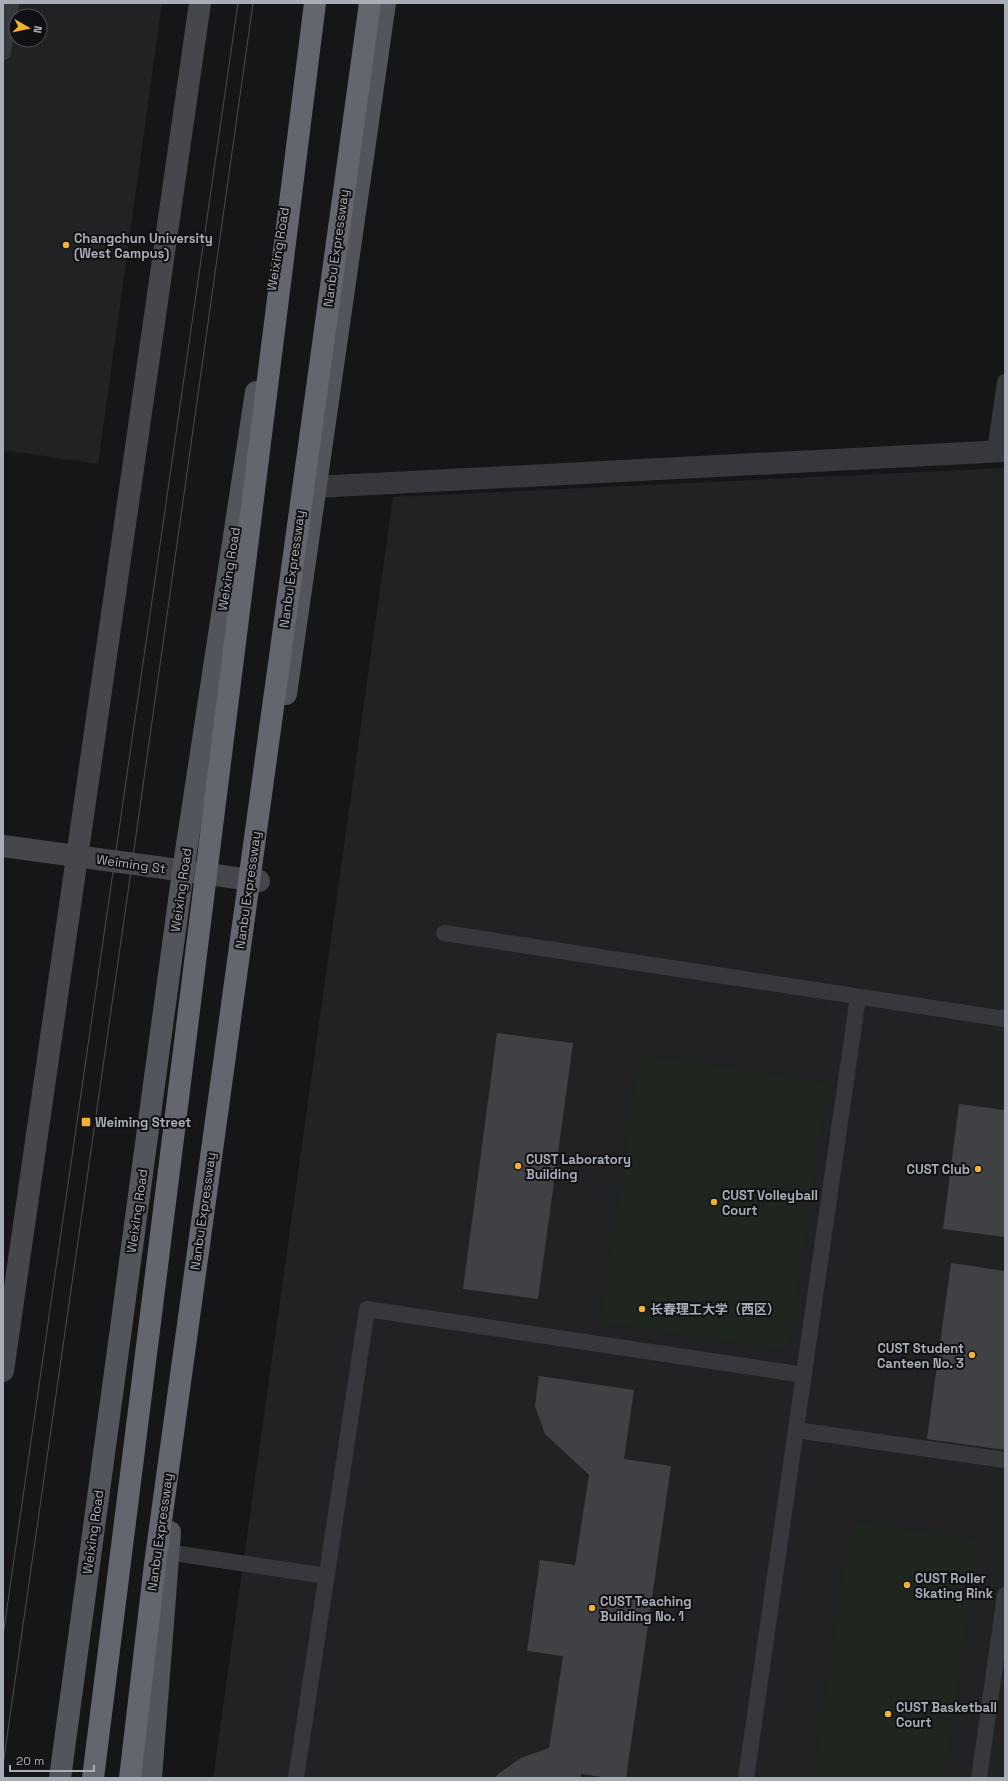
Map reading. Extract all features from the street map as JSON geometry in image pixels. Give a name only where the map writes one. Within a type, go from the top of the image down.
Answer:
[{"type":"highway","points":[[93,1778],[315,3]]},
{"type":"highway","name":"Nanbu Expressway","points":[[130,1778],[158,1540],[370,3]]},
{"type":"main road","points":[[3,1371],[200,3]]},
{"type":"main road","name":"Weixing Road","points":[[60,1778],[183,871],[315,3]]},
{"type":"main road","points":[[151,1778],[167,1552],[259,881],[385,3]]},
{"type":"main road","name":"Weiming St","points":[[3,846],[259,881]]},
{"type":"street","points":[[315,487],[1000,451]]},
{"type":"lane","points":[[3,52],[11,3]]},
{"type":"lane","points":[[1000,451],[1005,382]]},
{"type":"lane","points":[[444,933],[1005,1019]]},
{"type":"lane","points":[[746,1778],[858,997]]},
{"type":"lane","points":[[296,1778],[367,1309],[804,1374]]},
{"type":"lane","points":[[796,1430],[1005,1460]]},
{"type":"lane","points":[[167,1552],[327,1576]]},
{"type":"lane","points":[[979,1778],[1005,1596]]},
{"type":"shaded area","name":"Changchun University (West Campus)","points":[[3,3],[162,3],[98,464],[3,450]]},
{"type":"shaded area","name":"长春理工大学（西区）","points":[[1005,468],[1005,1778],[213,1778],[393,497]]},
{"type":"shaded area","name":"CUST Volleyball Court","points":[[641,1055],[827,1083],[787,1350],[602,1322]]},
{"type":"shaded area","points":[[852,1522],[977,1539],[943,1778],[815,1778]]},
{"type":"building","name":"CUST Laboratory Building","points":[[497,1033],[573,1043],[538,1299],[463,1289]]},
{"type":"building","name":"CUST Club","points":[[959,1104],[1005,1110],[1005,1237],[943,1229]]},
{"type":"building","name":"CUST Student Canteen No. 3","points":[[951,1263],[1005,1271],[1005,1450],[927,1439]]},
{"type":"building","name":"CUST Teaching Building No. 1","points":[[539,1376],[634,1390],[624,1459],[671,1466],[626,1778],[609,1778],[581,1774],[581,1778],[495,1778],[498,1774],[521,1758],[549,1748],[563,1656],[527,1651],[540,1560],[575,1565],[589,1475],[545,1434],[535,1406]]},
{"type":"tram line","points":[[3,1636],[238,3]]},
{"type":"tram line","points":[[3,1765],[253,3]]},
{"type":"place","name":"Changchun University (West Campus)","points":[[66,245]]},
{"type":"place","name":"Weiming Street","points":[[86,1122]]},
{"type":"place","name":"CUST Laboratory Building","points":[[518,1166]]},
{"type":"place","name":"CUST Club","points":[[978,1169]]},
{"type":"place","name":"CUST Volleyball Court","points":[[714,1202]]},
{"type":"place","name":"长春理工大学（西区）","points":[[642,1309]]},
{"type":"place","name":"CUST Student Canteen No. 3","points":[[972,1355]]},
{"type":"place","name":"CUST Roller Skating Rink","points":[[907,1585]]},
{"type":"place","name":"CUST Teaching Building No. 1","points":[[592,1608]]},
{"type":"place","name":"CUST Basketball Court","points":[[888,1714]]}]
